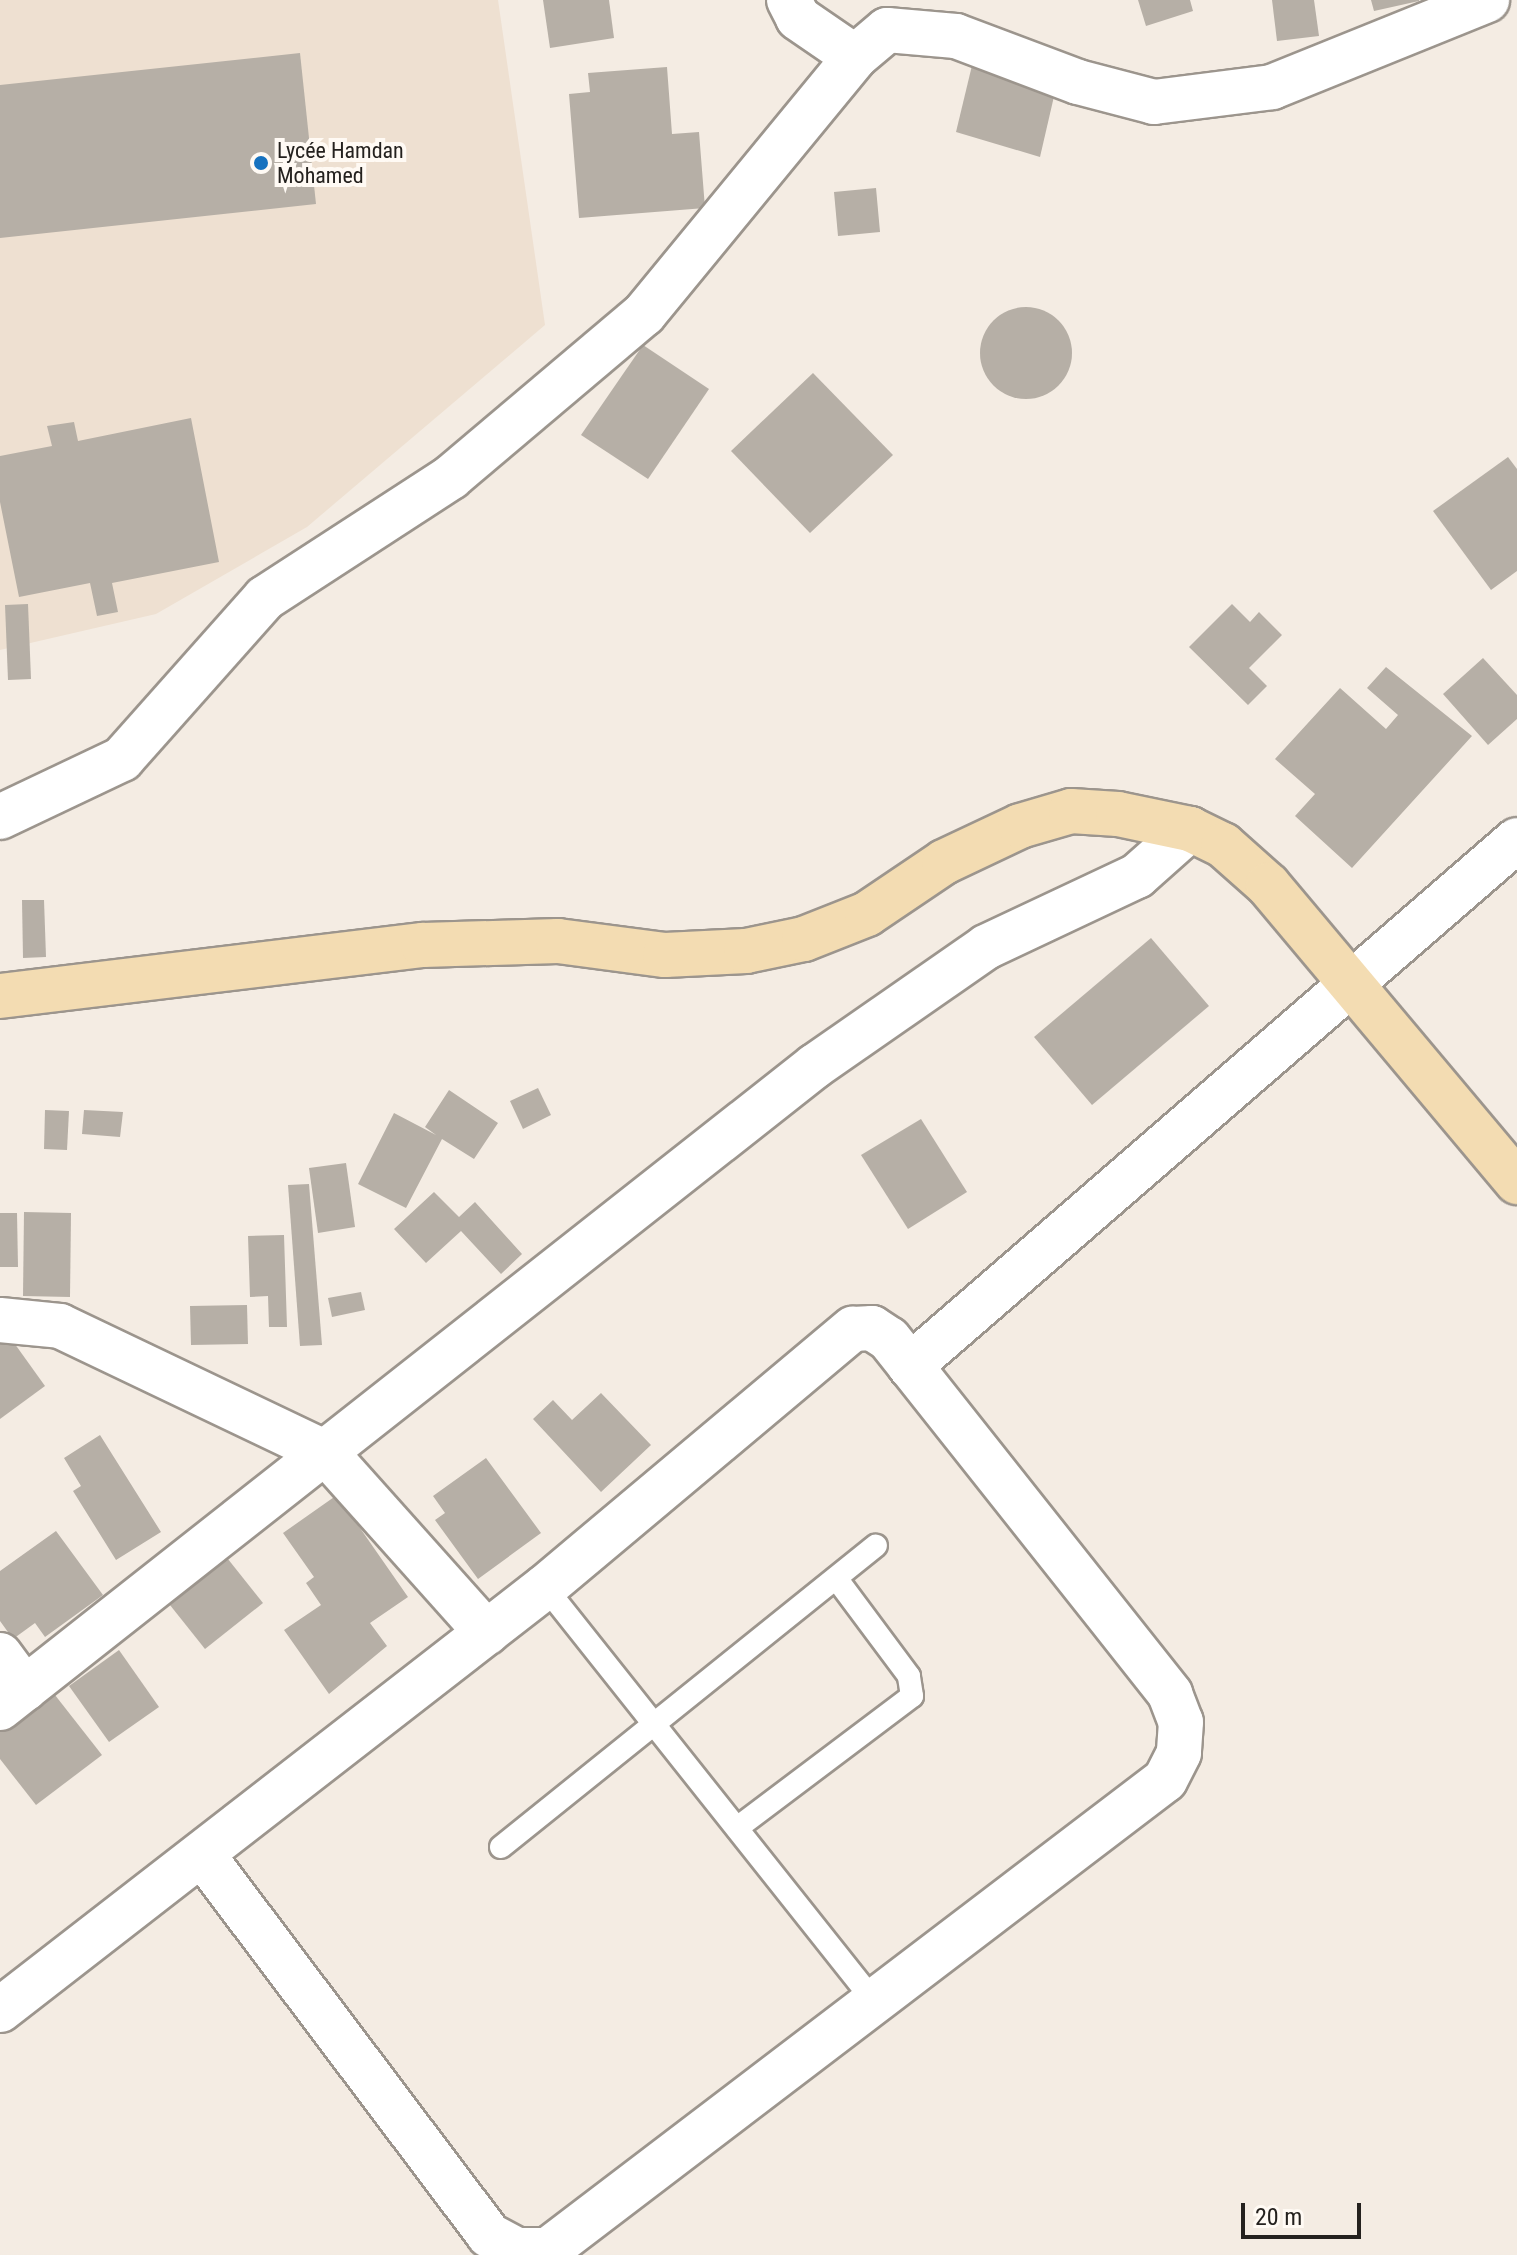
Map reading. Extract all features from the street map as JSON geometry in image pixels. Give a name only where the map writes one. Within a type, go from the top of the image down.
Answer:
[{"type":"main road","points":[[0,996],[423,945],[558,941],[665,955],[746,951],[804,939],[867,914],[944,862],[1071,811],[1190,829],[1223,845],[1268,885],[1517,1182]]},
{"type":"street","points":[[789,0],[798,18],[855,57]]},
{"type":"street","points":[[0,817],[122,759],[265,598],[451,477],[644,314],[855,57],[887,30],[956,36],[1078,82],[1154,102],[1272,87],[1487,0]]},
{"type":"street","points":[[8,1684],[326,1453],[815,1066],[986,947],[1137,876],[1190,829]]},
{"type":"street","points":[[910,1366],[1348,980],[1517,840]]},
{"type":"street","points":[[0,1320],[60,1326],[326,1453],[487,1633]]},
{"type":"street","points":[[0,2010],[487,1633],[843,1334],[862,1327],[882,1332],[1170,1694],[1182,1738],[1165,1780],[877,2005],[563,2244],[517,2250],[489,2235],[202,1854]]},
{"type":"lane","points":[[501,1847],[876,1546]]},
{"type":"lane","points":[[737,1828],[912,1696],[909,1676],[836,1578]]},
{"type":"lane","points":[[545,1587],[877,2005]]},
{"type":"shaded area","name":"Lycée Hamdan Mohamed","points":[[0,0],[498,0],[545,325],[307,527],[156,614],[0,650]]},
{"type":"building","points":[[543,0],[609,0],[614,38],[550,48]]},
{"type":"building","points":[[1138,0],[1190,0],[1193,11],[1146,26]]},
{"type":"building","points":[[1272,0],[1314,0],[1319,36],[1277,41]]},
{"type":"building","points":[[1371,0],[1419,0],[1419,1],[1374,11]]},
{"type":"building","points":[[981,28],[1064,53],[1040,157],[956,132]]},
{"type":"building","points":[[300,53],[316,204],[0,238],[0,85]]},
{"type":"building","points":[[667,67],[672,134],[699,132],[705,208],[579,218],[569,94],[590,92],[588,73]]},
{"type":"building","points":[[876,188],[880,232],[838,236],[834,192]]},
{"type":"building","points":[[1026,307],[1043,311],[1058,321],[1068,336],[1072,353],[1068,370],[1058,385],[1043,395],[1026,399],[1009,395],[994,385],[984,370],[980,353],[984,336],[994,321],[1009,311]]},
{"type":"building","points":[[643,345],[709,389],[648,479],[581,435]]},
{"type":"building","points":[[813,373],[893,455],[810,533],[731,451]]},
{"type":"building","points":[[191,418],[219,562],[112,583],[118,612],[97,616],[90,583],[19,597],[0,502],[0,456],[52,446],[47,426],[74,422],[78,441]]},
{"type":"building","points":[[1508,457],[1517,469],[1517,571],[1491,590],[1433,511]]},
{"type":"building","points":[[28,604],[31,679],[8,680],[5,605]]},
{"type":"building","points":[[1232,604],[1250,622],[1259,612],[1282,635],[1249,668],[1267,686],[1248,705],[1189,647]]},
{"type":"building","points":[[1483,658],[1517,695],[1517,719],[1488,745],[1443,694]]},
{"type":"building","points":[[1386,667],[1472,736],[1352,868],[1295,816],[1315,794],[1275,759],[1340,688],[1386,729],[1398,715],[1367,688]]},
{"type":"building","points":[[22,900],[44,900],[46,957],[23,958]]},
{"type":"building","points":[[1151,938],[1209,1006],[1092,1105],[1034,1037]]},
{"type":"building","points":[[538,1088],[551,1115],[523,1129],[510,1101]]},
{"type":"building","points":[[449,1090],[498,1123],[474,1159],[442,1139],[406,1208],[358,1184],[394,1113],[436,1135],[425,1127]]},
{"type":"building","points":[[45,1110],[69,1111],[67,1150],[44,1149]]},
{"type":"building","points":[[84,1110],[123,1112],[120,1137],[82,1134]]},
{"type":"building","points":[[921,1119],[967,1192],[908,1229],[861,1155]]},
{"type":"building","points":[[346,1163],[355,1227],[318,1233],[309,1168]]},
{"type":"building","points":[[309,1184],[322,1345],[300,1346],[288,1185]]},
{"type":"building","points":[[434,1192],[459,1217],[475,1202],[522,1254],[501,1274],[461,1231],[426,1263],[394,1229]]},
{"type":"building","points":[[24,1212],[71,1213],[70,1297],[23,1296]]},
{"type":"building","points":[[0,1213],[17,1213],[18,1267],[0,1267]]},
{"type":"building","points":[[284,1235],[287,1327],[269,1327],[268,1296],[250,1297],[248,1236]]},
{"type":"building","points":[[361,1292],[365,1310],[332,1317],[328,1298]]},
{"type":"building","points":[[247,1305],[248,1344],[191,1345],[190,1306]]},
{"type":"building","points":[[7,1333],[45,1386],[0,1419],[0,1338]]},
{"type":"building","points":[[601,1393],[651,1445],[601,1492],[533,1419],[553,1400],[572,1420]]},
{"type":"building","points":[[100,1435],[161,1532],[116,1560],[73,1491],[81,1486],[64,1458]]},
{"type":"building","points":[[486,1458],[541,1533],[478,1579],[435,1520],[445,1513],[433,1496]]},
{"type":"building","points":[[337,1495],[408,1597],[370,1623],[387,1646],[329,1694],[284,1630],[321,1605],[306,1583],[314,1577],[283,1533]]},
{"type":"building","points":[[56,1531],[103,1595],[45,1637],[35,1623],[13,1639],[0,1621],[0,1571]]},
{"type":"building","points":[[216,1544],[263,1603],[205,1649],[158,1590]]},
{"type":"building","points":[[119,1650],[159,1707],[109,1742],[69,1686]]},
{"type":"building","points":[[44,1681],[102,1755],[36,1805],[0,1759],[0,1715]]},
{"type":"place","name":"Lycée Hamdan Mohamed","points":[[261,163]]}]
